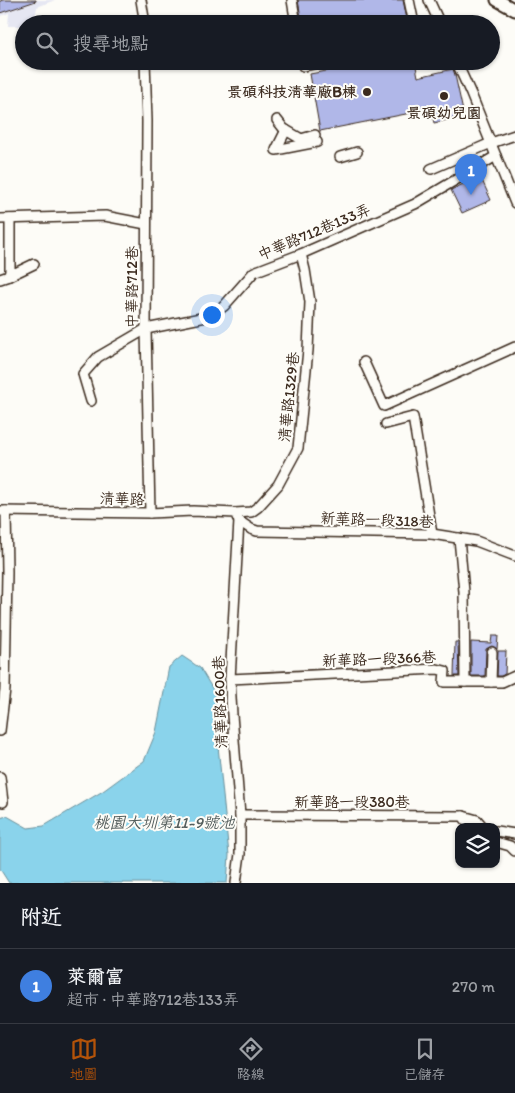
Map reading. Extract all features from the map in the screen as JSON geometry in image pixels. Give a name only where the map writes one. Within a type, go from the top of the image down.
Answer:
[{"type":"main road","points":[[497,0],[515,10]]},
{"type":"street","points":[[141,0],[143,15]]},
{"type":"street","points":[[292,0],[294,15]]},
{"type":"street","points":[[409,0],[412,15]]},
{"type":"street","points":[[429,0],[436,15]]},
{"type":"street","name":"中華路712巷","points":[[145,70],[147,121],[146,329],[150,513]]},
{"type":"street","points":[[460,70],[515,203]]},
{"type":"street","points":[[276,120],[286,130],[302,139],[316,138],[276,150],[286,130]]},
{"type":"street","points":[[431,169],[491,143],[515,135]]},
{"type":"street","points":[[340,157],[358,152]]},
{"type":"street","name":"中華路712巷133弄","points":[[91,402],[83,374],[98,357],[146,329],[211,316],[224,306],[254,272],[415,204],[496,156]]},
{"type":"street","points":[[34,264],[5,278],[5,219],[105,216],[146,224]]},
{"type":"street","name":"清華路1329巷","points":[[237,517],[251,512],[258,507],[278,486],[298,448],[308,350],[310,302],[305,270],[300,254]]},
{"type":"street","points":[[364,362],[384,406],[515,348]]},
{"type":"street","points":[[386,424],[412,417],[432,534]]},
{"type":"street","points":[[0,731],[7,572],[3,511]]},
{"type":"street","name":"清華路","points":[[3,511],[150,513],[193,511],[237,517]]},
{"type":"street","name":"新華路一段318巷","points":[[237,517],[251,529],[257,531],[432,534],[476,541],[515,556]]},
{"type":"street","name":"清華路1600巷","points":[[236,883],[240,854],[240,815],[230,679],[237,517]]},
{"type":"street","points":[[459,538],[464,592],[465,682]]},
{"type":"street","points":[[491,682],[492,652]]},
{"type":"street","name":"新華路一段366巷","points":[[230,679],[436,669],[445,671],[444,682],[502,682],[515,676]]},
{"type":"street","points":[[0,777],[3,802]]},
{"type":"street","name":"新華路一段380巷","points":[[240,815],[463,816],[477,820],[479,823]]},
{"type":"street","points":[[463,816],[469,823]]},
{"type":"street","points":[[500,832],[515,834]]},
{"type":"street","points":[[500,843],[510,846],[515,850]]},
{"type":"shaded area","points":[[0,0],[55,0],[37,7],[36,15],[15,15],[15,26],[8,26],[9,13],[0,16]]},
{"type":"water","name":"桃園大圳第11-9號池","points":[[182,656],[200,668],[215,693],[215,716],[229,855],[227,883],[9,883],[0,869],[0,818],[7,816],[28,828],[44,826],[103,791],[144,761],[156,732],[169,667]]},
{"type":"building","points":[[298,0],[403,0],[406,15],[300,15]]},
{"type":"building","points":[[0,1],[36,1],[0,13]]},
{"type":"building","name":"景碩科技清華廠B棟","points":[[332,70],[417,70],[418,77],[453,70],[464,116],[434,123],[431,109],[320,131],[310,74]]},
{"type":"building","points":[[480,176],[491,200],[462,213],[451,190]]},
{"type":"building","points":[[492,636],[498,636],[497,649],[492,646],[486,649],[485,676],[471,676],[471,642],[491,643]]},
{"type":"building","points":[[455,642],[458,642],[459,676],[454,676]]},
{"type":"building","points":[[498,651],[506,651],[505,674],[501,676],[497,676]]},
{"type":"place","name":"景碩科技清華廠B棟","points":[[367,92]]},
{"type":"place","name":"景碩幼兒園","points":[[444,96]]},
{"type":"place","name":"萊爾富","points":[[471,195]]}]
